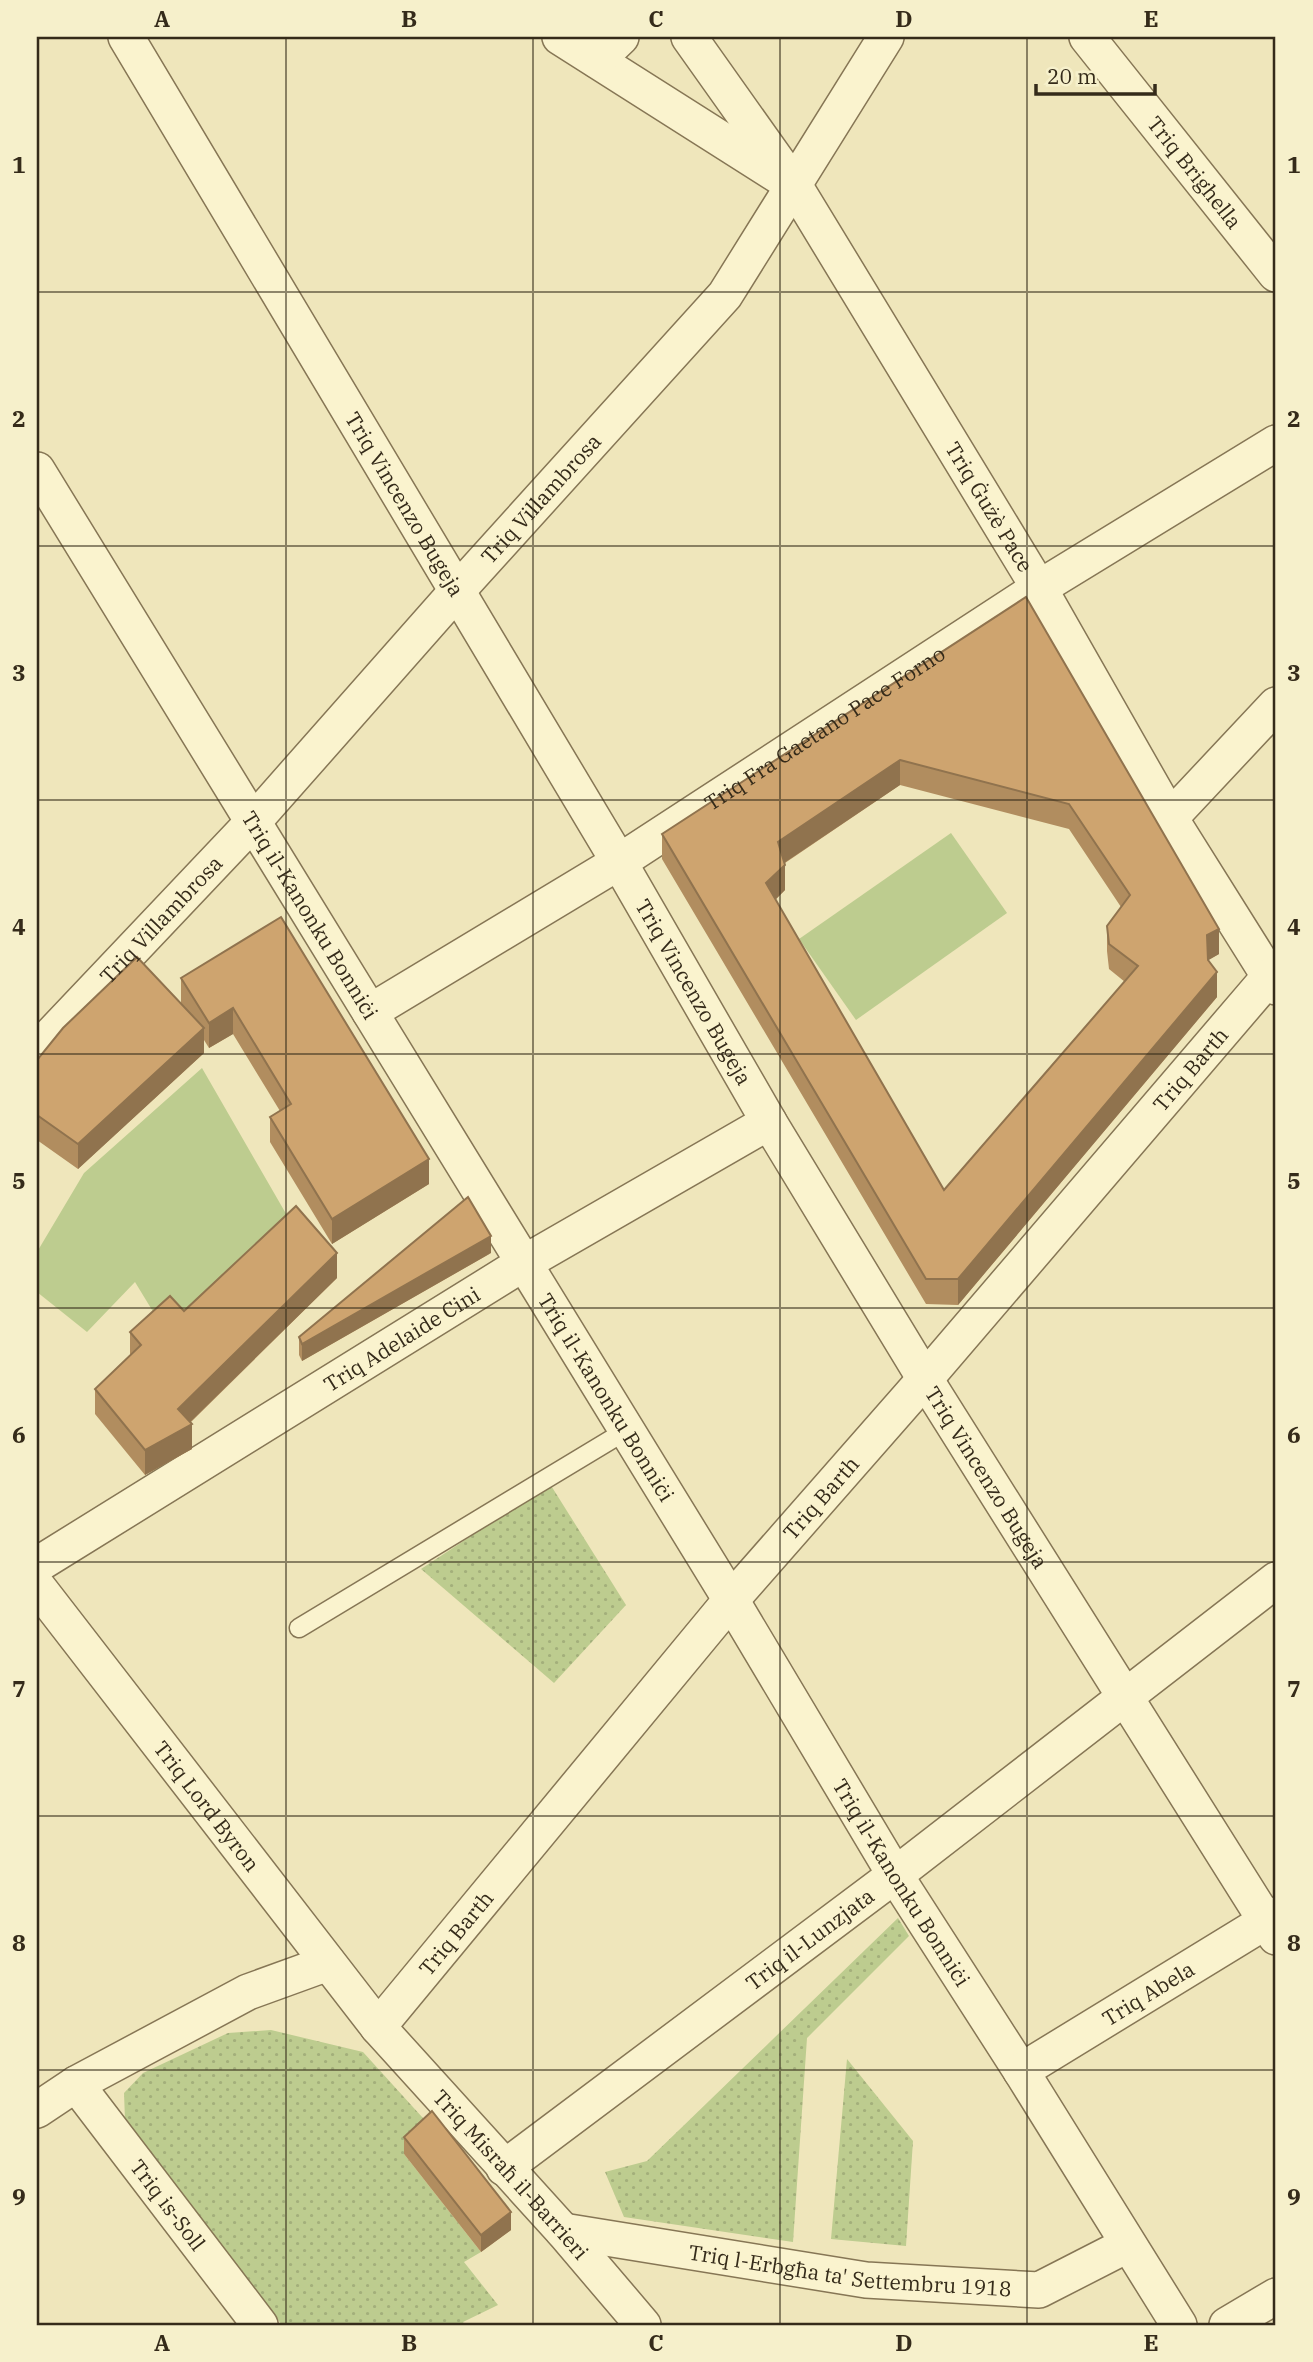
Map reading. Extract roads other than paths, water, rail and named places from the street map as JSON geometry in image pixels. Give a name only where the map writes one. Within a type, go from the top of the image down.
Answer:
[{"type":"street","name":"Triq Vincenzo Bugeja","points":[[126,37],[619,862],[769,1122],[925,1379],[1125,1698],[1273,1924]]},
{"type":"street","points":[[560,37],[609,49],[794,185]]},
{"type":"street","name":"Triq Ġużè Pace","points":[[689,37],[794,185],[1039,588],[1170,818],[1273,981]]},
{"type":"street","name":"Triq Villambrosa","points":[[37,1050],[253,821],[725,295],[887,37]]},
{"type":"street","name":"Triq Brighella","points":[[1087,37],[1276,274]]},
{"type":"street","name":"Triq Fra Gaetano Pace Forno","points":[[370,1012],[619,862],[1039,588],[1276,443]]},
{"type":"street","name":"Triq il-Kanonku Bonniċi","points":[[37,470],[731,1600],[895,1875],[1179,2325]]},
{"type":"street","points":[[1170,818],[1276,705]]},
{"type":"street","name":"Triq Barth","points":[[378,2027],[731,1600],[1273,981]]},
{"type":"street","name":"Triq Adelaide Cini","points":[[37,1565],[524,1263],[769,1122]]},
{"type":"street","name":"Triq il-Lunzjata","points":[[504,2168],[895,1875],[1276,1580]]},
{"type":"street","name":"Triq Lord Byron","points":[[37,1586],[378,2027]]},
{"type":"street","name":"Triq Abela","points":[[1021,2071],[1273,1924]]},
{"type":"street","points":[[37,2110],[76,2084],[248,1992],[328,1963]]},
{"type":"street","name":"Triq Misraħ il-Barrieri","points":[[378,2027],[563,2231],[642,2325]]},
{"type":"street","name":"Triq is-Soll","points":[[76,2084],[260,2325]]},
{"type":"street","name":"Triq l-Erbgħa ta' Settembru 1918","points":[[563,2231],[866,2280],[1039,2290],[1127,2245]]},
{"type":"street","points":[[1227,2325],[1276,2296]]},
{"type":"lane","points":[[299,1628],[627,1430]]}]
